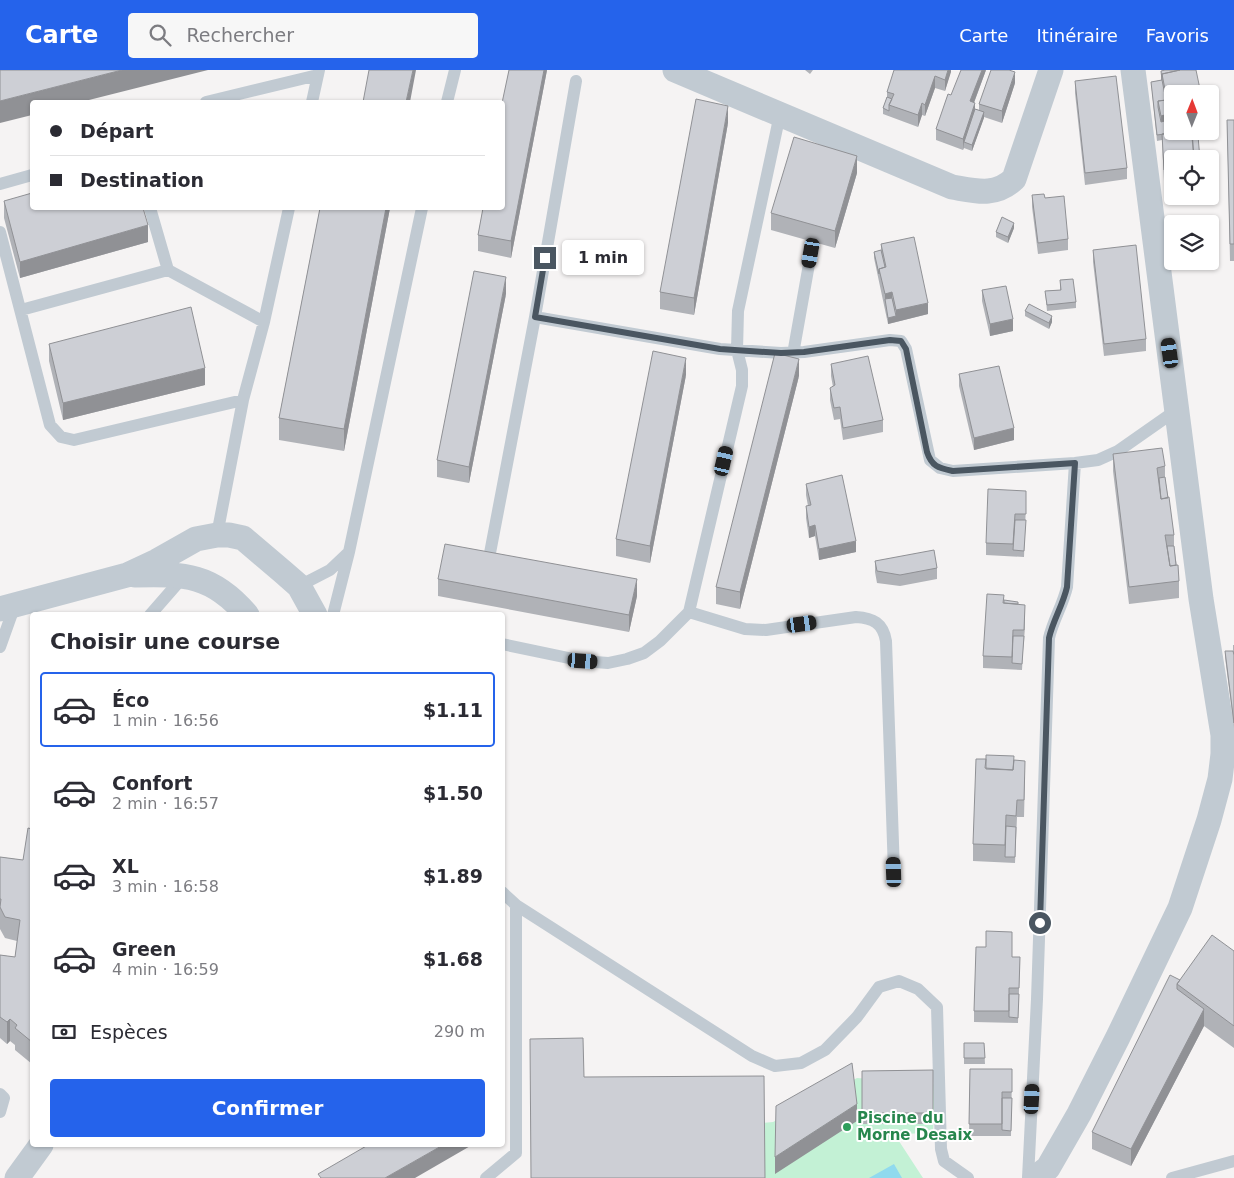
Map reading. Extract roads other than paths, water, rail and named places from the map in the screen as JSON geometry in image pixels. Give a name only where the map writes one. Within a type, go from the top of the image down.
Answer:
[{"type":"street","points":[[675,70],[952,187],[980,192],[1002,188],[1014,179],[1051,70]]},
{"type":"street","points":[[1036,1177],[1048,1168],[1079,1114],[1180,908],[1220,779],[1223,754],[1222,735],[1201,599],[1133,70]]},
{"type":"street","points":[[8,607],[127,575],[207,537],[229,535],[243,538],[299,586],[313,612]]},
{"type":"street","points":[[193,578],[186,562],[189,546],[207,537]]},
{"type":"street","points":[[127,575],[166,574],[193,578],[222,591],[244,612]]},
{"type":"street","points":[[17,1178],[40,1147]]},
{"type":"lane","points":[[448,100],[455,70]]},
{"type":"lane","points":[[213,100],[318,72],[312,100]]},
{"type":"lane","points":[[490,553],[535,317],[576,81]]},
{"type":"lane","points":[[505,645],[583,661],[608,663],[644,653],[660,642],[689,612],[742,386],[742,370],[737,350],[740,299],[780,114]]},
{"type":"lane","points":[[0,184],[30,176]]},
{"type":"lane","points":[[151,210],[168,270]]},
{"type":"lane","points":[[207,537],[264,322],[289,210]]},
{"type":"lane","points":[[334,612],[349,552],[422,210]]},
{"type":"lane","points":[[0,232],[50,425],[62,437],[74,440],[243,400]]},
{"type":"lane","points":[[793,354],[811,253]]},
{"type":"lane","points":[[20,310],[168,270],[264,322]]},
{"type":"lane","points":[[535,317],[720,349],[793,354],[890,340],[901,341],[906,349],[930,460],[940,468],[953,471],[1098,460],[1113,454],[1178,409]]},
{"type":"lane","points":[[1036,1177],[1037,999],[1049,638],[1051,626],[1064,600],[1067,587],[1075,463]]},
{"type":"lane","points":[[299,586],[330,570],[349,552]]},
{"type":"lane","points":[[153,612],[193,578]]},
{"type":"lane","points":[[0,647],[8,607]]},
{"type":"lane","points":[[689,612],[746,629],[766,630],[856,616],[869,618],[879,624],[885,633],[886,641],[894,872]]},
{"type":"lane","points":[[505,895],[516,905],[752,1056],[775,1066],[801,1063],[825,1050],[857,1017],[879,987],[898,981],[918,989],[937,1006],[941,1149],[944,1161],[968,1178]]},
{"type":"lane","points":[[486,1178],[516,1152],[516,905]]},
{"type":"lane","points":[[0,1094],[4,1098],[0,1112]]},
{"type":"lane","points":[[1172,1178],[1234,1161]]},
{"type":"water","points":[[894,1164],[902,1178],[869,1178]]},
{"type":"place","name":"Piscine du Morne Desaix","points":[[847,1127]]}]
